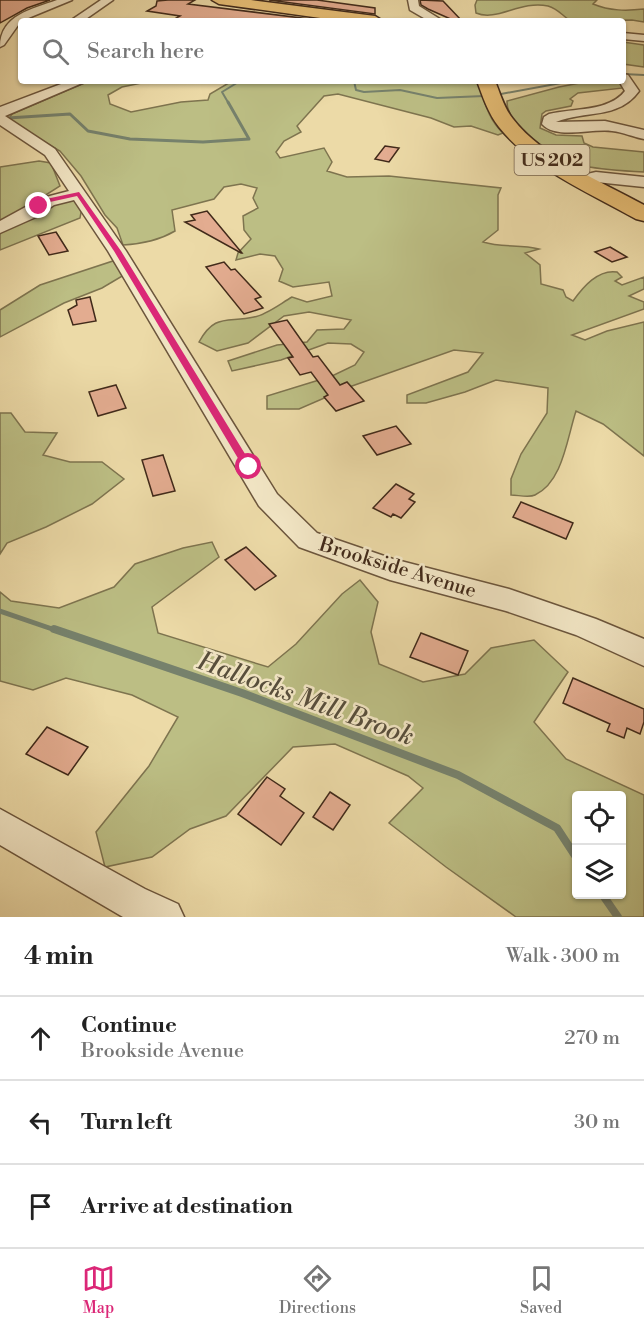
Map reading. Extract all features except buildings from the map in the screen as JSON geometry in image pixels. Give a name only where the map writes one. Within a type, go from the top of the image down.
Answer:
[{"type":"highway","points":[[219,0],[254,2],[356,18]]},
{"type":"highway","name":"US 202","points":[[487,84],[500,114],[512,130],[540,152],[644,214]]},
{"type":"street","points":[[46,0],[63,1]]},
{"type":"street","points":[[80,18],[108,0]]},
{"type":"street","points":[[413,0],[414,8],[432,18]]},
{"type":"street","points":[[20,18],[63,1]]},
{"type":"street","points":[[0,43],[18,20]]},
{"type":"street","points":[[626,36],[644,38]]},
{"type":"street","points":[[626,82],[632,91],[629,98],[621,104],[606,109],[554,117],[549,120],[549,124],[562,128],[596,125],[644,135]]},
{"type":"street","points":[[0,113],[73,84]]},
{"type":"street","name":"Brookside Avenue","points":[[0,119],[50,152],[117,251],[268,500],[308,540],[390,569],[509,600],[586,627],[644,653]]},
{"type":"street","points":[[584,179],[596,177],[644,182]]},
{"type":"street","points":[[0,228],[48,201],[79,194]]},
{"type":"street","points":[[0,826],[132,902],[165,917]]},
{"type":"green space","points":[[477,0],[597,0],[593,4],[606,8],[644,9],[644,22],[626,20],[626,18],[567,18],[552,7],[538,5],[484,15],[476,13]]},
{"type":"green space","points":[[626,42],[644,45],[644,67],[626,64]]},
{"type":"green space","points":[[82,84],[137,84],[122,87],[108,95],[110,104],[131,112],[181,102],[208,100],[210,94],[227,84],[479,84],[490,115],[503,133],[498,135],[471,126],[454,127],[431,118],[338,94],[324,96],[297,126],[301,132],[284,141],[276,152],[280,158],[324,148],[332,162],[327,171],[347,177],[389,176],[501,188],[498,195],[498,230],[483,242],[539,249],[525,253],[540,265],[541,284],[563,290],[566,297],[573,301],[586,285],[604,273],[617,272],[622,277],[615,281],[622,285],[644,277],[644,289],[629,296],[644,302],[644,309],[572,335],[585,340],[607,331],[644,322],[644,456],[603,424],[576,411],[563,458],[552,480],[533,496],[511,495],[511,479],[521,454],[547,413],[548,388],[496,380],[426,403],[407,403],[407,395],[468,372],[483,353],[454,350],[352,386],[299,409],[267,409],[267,396],[332,376],[355,365],[364,352],[351,344],[328,343],[281,360],[232,371],[228,361],[277,345],[307,342],[317,330],[344,329],[351,320],[309,312],[284,316],[248,343],[217,351],[199,342],[216,323],[259,316],[292,297],[307,302],[332,296],[329,282],[293,287],[279,281],[283,269],[275,256],[260,254],[236,260],[238,253],[251,239],[244,230],[243,216],[258,208],[253,198],[257,188],[241,184],[224,187],[214,199],[172,210],[175,231],[150,241],[123,245],[117,228],[105,215],[81,176],[60,151],[8,120],[12,114]]},
{"type":"green space","points":[[574,84],[621,84],[623,88],[578,93],[570,99],[573,101],[571,106],[546,111],[542,114],[540,128],[556,135],[582,136],[584,143],[593,147],[644,152],[644,172],[614,170],[574,163],[536,142],[515,122],[507,101]]},
{"type":"green space","points":[[39,161],[51,163],[60,186],[0,224],[0,167]]},
{"type":"green space","points":[[76,196],[82,207],[80,218],[0,250],[0,229],[50,202]]},
{"type":"green space","points":[[113,261],[124,275],[0,337],[0,310],[40,285]]},
{"type":"green space","points":[[0,413],[11,413],[25,432],[57,433],[43,455],[70,462],[102,462],[124,479],[92,504],[7,543],[0,554]]},
{"type":"green space","points":[[212,542],[219,557],[152,607],[158,633],[268,667],[296,644],[342,594],[360,580],[378,602],[371,632],[379,664],[423,682],[465,674],[491,648],[534,640],[568,672],[534,722],[566,759],[644,795],[644,917],[516,917],[389,823],[423,788],[408,776],[335,744],[293,747],[226,816],[190,829],[152,857],[105,867],[96,832],[149,766],[178,717],[132,695],[66,678],[33,690],[0,681],[0,592],[11,601],[59,608],[114,587],[135,564],[183,548]]},
{"type":"waterway","name":"Hallocks Mill Brook","points":[[626,74],[644,75]]},
{"type":"waterway","name":"Hallocks Mill Brook","points":[[229,104],[222,92],[235,84]]},
{"type":"waterway","name":"Hallocks Mill Brook","points":[[355,84],[356,90],[364,92],[400,90],[437,98],[484,96]]},
{"type":"waterway","name":"Hallocks Mill Brook","points":[[501,94],[556,84]]},
{"type":"waterway","name":"Hallocks Mill Brook","points":[[8,118],[70,114],[88,131],[130,139],[203,142],[249,139],[228,102]]},
{"type":"waterway","name":"Hallocks Mill Brook","points":[[0,611],[58,631]]},
{"type":"waterway","name":"Hallocks Mill Brook","points":[[54,629],[242,693],[458,775],[557,828],[572,851]]},
{"type":"waterway","name":"Hallocks Mill Brook","points":[[605,899],[618,917]]},
{"type":"route","points":[[39,206],[48,201],[79,194],[117,251],[249,467]]}]
